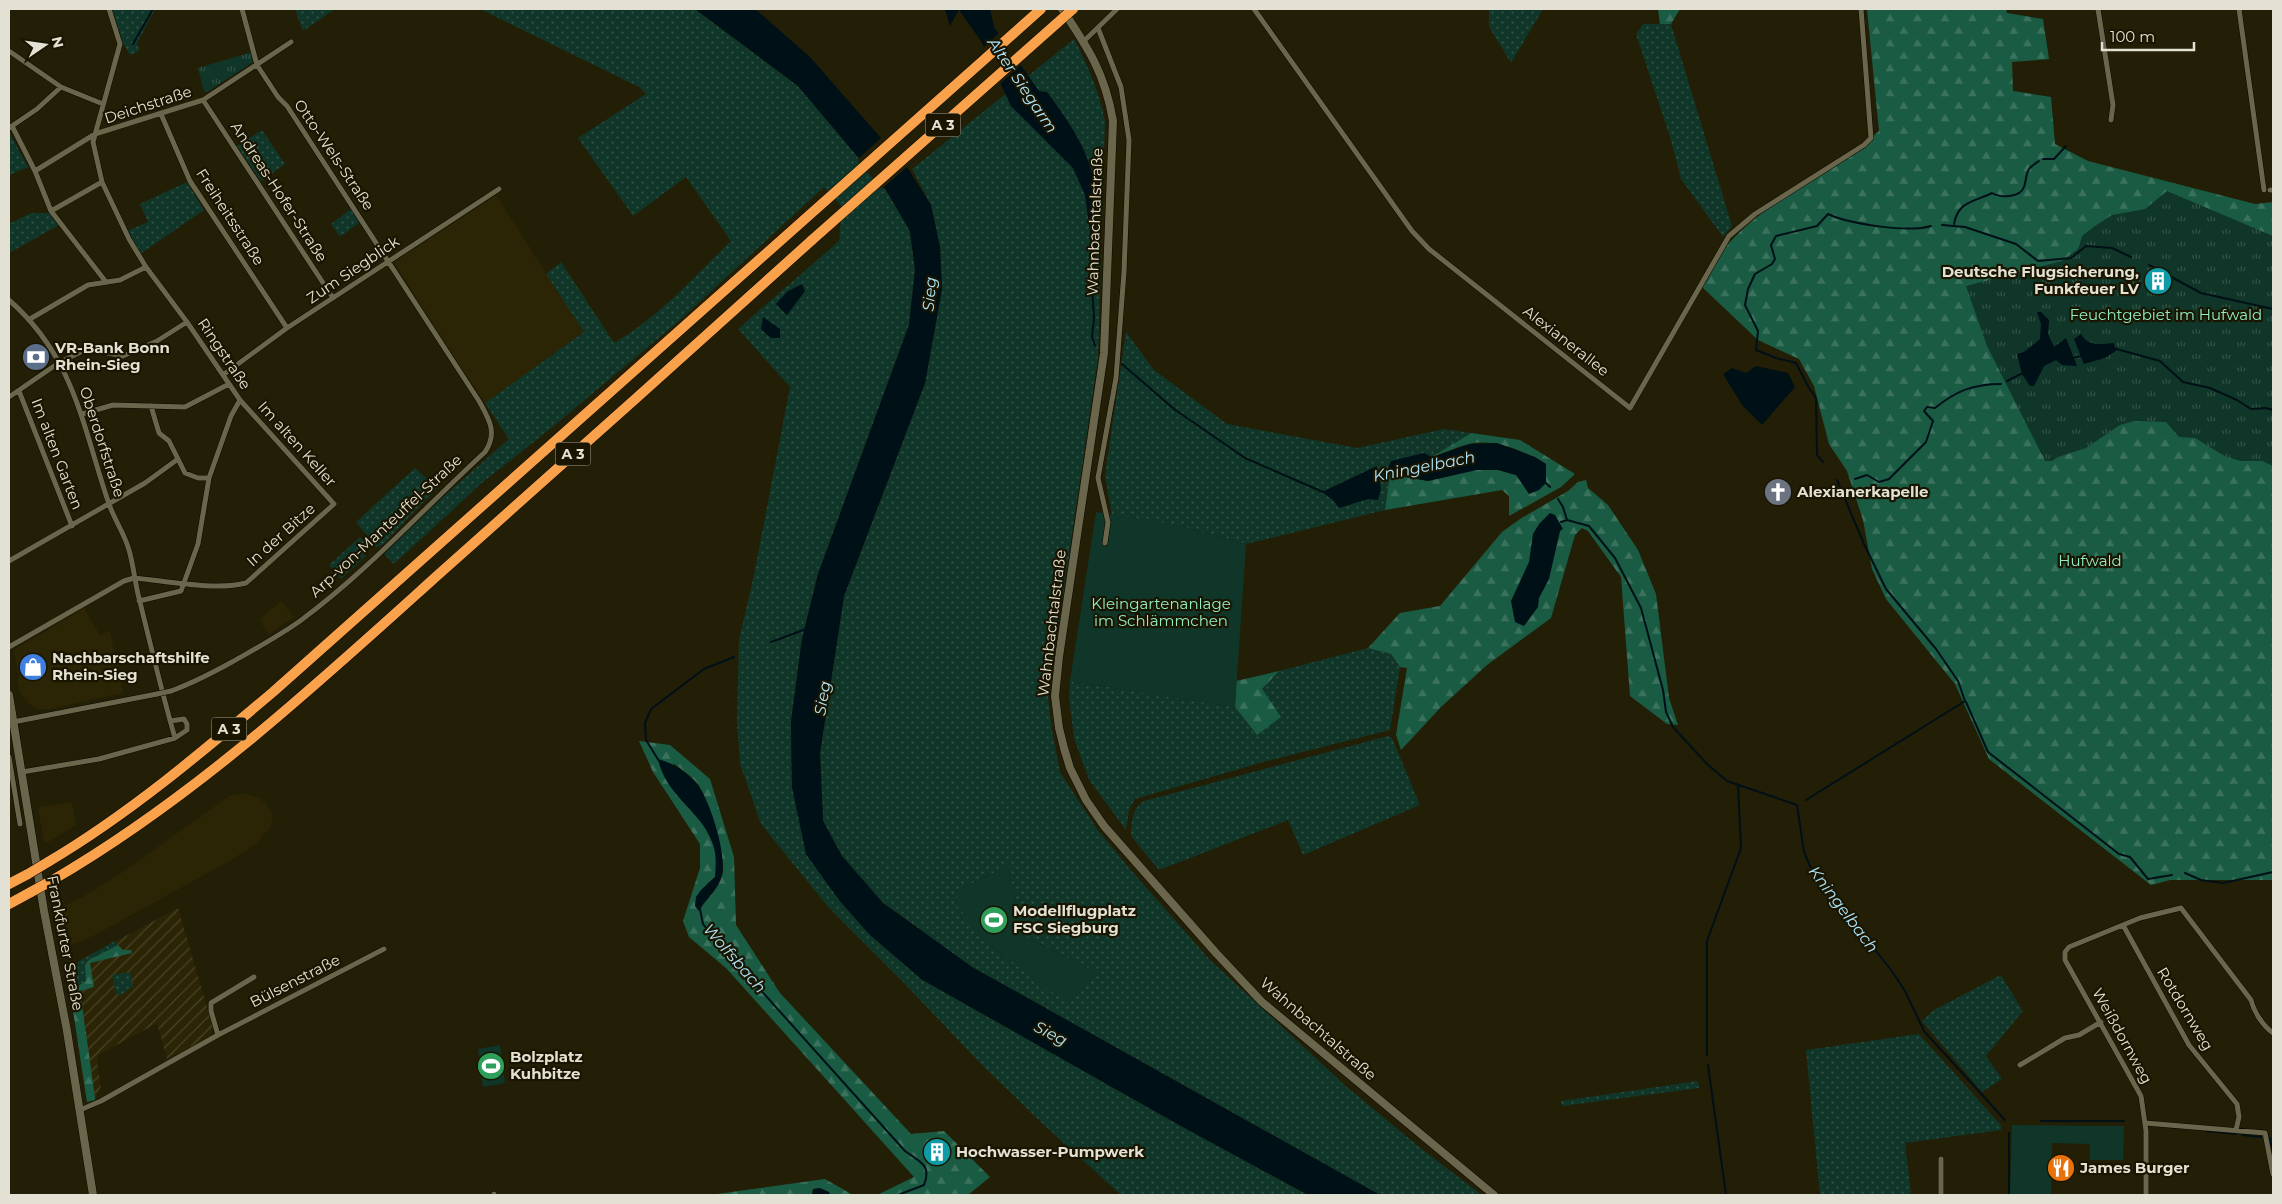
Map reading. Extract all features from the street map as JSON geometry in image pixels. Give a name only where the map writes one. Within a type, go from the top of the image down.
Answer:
[{"type":"highway","name":"A 3","points":[[9,884],[48,862],[115,819],[172,776],[273,692],[1041,9]]},
{"type":"highway","name":"A 3","points":[[9,904],[105,849],[177,799],[329,673],[1073,9]]},
{"type":"main road","name":"Wahnbachtalstraße","points":[[1062,9],[1084,41],[1101,73],[1109,96],[1113,121],[1104,353],[1055,696],[1059,728],[1070,768],[1086,800],[1104,826],[1262,1002],[1494,1195]]},
{"type":"main road","name":"Frankfurter Straße","points":[[9,695],[44,911],[67,1031],[93,1195]]},
{"type":"street","name":"Ringstraße","points":[[109,9],[120,44],[93,142],[102,182],[129,239],[146,267],[187,322],[240,400],[231,416],[209,478],[198,544],[183,582]]},
{"type":"street","points":[[242,9],[257,65]]},
{"type":"street","points":[[1084,41],[1117,9]]},
{"type":"street","name":"Alexianerallee","points":[[1254,9],[1412,232],[1429,250],[1630,408],[1729,236],[1756,214],[1864,146],[1871,138],[1861,9]]},
{"type":"street","points":[[2098,9],[2113,105],[2111,120]]},
{"type":"street","points":[[2239,9],[2264,190]]},
{"type":"street","points":[[1098,28],[1121,87],[1129,140],[1124,272],[1116,378],[1098,478],[1108,522],[1105,543]]},
{"type":"street","name":"Deichstraße","points":[[35,170],[96,134],[203,100],[291,42]]},
{"type":"street","points":[[9,51],[61,87],[104,104]]},
{"type":"street","name":"Otto-Wels-Straße","points":[[257,65],[278,97],[287,106],[389,261]]},
{"type":"street","points":[[61,87],[38,109],[11,127],[35,170],[51,211],[106,282]]},
{"type":"street","name":"Andreas-Hofer-Straße","points":[[203,100],[333,298]]},
{"type":"street","name":"Freiheitsstraße","points":[[161,114],[190,181],[287,328]]},
{"type":"street","points":[[51,211],[102,182]]},
{"type":"street","name":"Zum Siegblick","points":[[223,375],[287,328],[499,189]]},
{"type":"street","name":"Arp-von-Manteuffel-Straße","points":[[13,722],[171,691],[192,684],[246,654],[306,616],[380,554],[485,452],[490,444],[492,435],[491,421],[389,261]]},
{"type":"street","points":[[30,319],[88,285],[120,280],[146,267]]},
{"type":"street","name":"Oberdorfstraße","points":[[9,300],[30,319],[60,362],[82,414],[109,504],[127,543],[134,578],[175,738]]},
{"type":"street","points":[[9,397],[60,362],[87,349],[123,356],[157,341],[187,322]]},
{"type":"street","points":[[82,414],[113,405],[185,407],[229,384]]},
{"type":"street","name":"Im alten Garten","points":[[19,391],[72,526]]},
{"type":"street","name":"Im alten Keller","points":[[240,400],[334,504]]},
{"type":"street","points":[[151,406],[159,432],[168,441],[185,473],[198,478],[209,478]]},
{"type":"street","points":[[9,561],[144,483],[178,459]]},
{"type":"street","name":"In der Bitze","points":[[183,582],[218,586],[233,586],[246,582],[334,504]]},
{"type":"street","points":[[9,648],[124,581],[134,578],[183,582],[181,591],[140,602]]},
{"type":"street","points":[[22,772],[106,757],[175,738],[187,730],[187,724],[184,720],[170,721]]},
{"type":"street","points":[[9,757],[20,824]]},
{"type":"street","points":[[2123,925],[2140,918],[2181,908],[2251,1000],[2253,1008],[2269,1030],[2273,1032]]},
{"type":"street","name":"Weißdornweg","points":[[2123,925],[2069,947],[2065,952],[2066,960],[2141,1096],[2145,1123],[2146,1195]]},
{"type":"street","name":"Rotdornweg","points":[[2123,925],[2189,1045],[2236,1104],[2239,1117],[2236,1130]]},
{"type":"street","name":"Bülsenstraße","points":[[80,1110],[101,1101],[218,1035],[384,949]]},
{"type":"street","name":"Bülsenstraße","points":[[218,1035],[211,1003],[254,977]]},
{"type":"street","points":[[2020,1065],[2065,1038],[2079,1035],[2101,1022]]},
{"type":"street","points":[[2145,1123],[2265,1133],[2273,1174]]},
{"type":"street","points":[[1941,1159],[1941,1195]]},
{"type":"shaded area","points":[[496,195],[584,332],[485,403],[445,344],[394,262]]},
{"type":"shaded area","points":[[281,601],[294,617],[269,634],[259,620]]},
{"type":"shaded area","points":[[84,608],[100,635],[110,631],[123,693],[51,709],[39,709],[29,704],[21,695],[14,650]]},
{"type":"shaded area","points":[[242,793],[258,797],[267,805],[273,816],[271,826],[256,844],[226,863],[95,935],[74,944],[65,942],[62,939],[55,910],[79,899],[120,874],[229,796]]},
{"type":"shaded area","points":[[72,802],[76,825],[47,843],[44,842],[38,807]]},
{"type":"shaded area","points":[[178,908],[213,1028],[210,1036],[167,1059],[157,1023],[98,1055],[97,1062],[101,1086],[95,1100],[87,1102],[70,991],[74,972],[72,968],[79,961]]},
{"type":"green space","points":[[112,9],[155,9],[137,43],[139,51],[130,55],[122,41]]},
{"type":"green space","points":[[295,9],[335,9],[303,31]]},
{"type":"green space","points":[[480,9],[695,9],[798,86],[886,190],[910,231],[915,270],[909,325],[818,574],[802,639],[791,722],[792,787],[921,979],[1181,1126],[1308,1195],[1121,1195],[981,1064],[829,908],[761,824],[740,764],[737,722],[739,640],[754,575],[790,387],[738,329],[839,241],[842,207],[824,187],[680,320],[555,425],[483,482],[394,564],[384,554],[444,496],[509,439],[485,403],[584,332],[546,274],[561,262],[614,343],[661,309],[731,241],[686,177],[633,216],[578,138],[646,94],[639,87]]},
{"type":"green space","points":[[1489,9],[1543,9],[1511,63],[1489,27]]},
{"type":"green space","points":[[1658,9],[1680,9],[1671,24],[1660,24]]},
{"type":"green space","name":"Hufwald","points":[[1867,9],[2006,9],[2007,13],[2043,19],[2049,59],[2012,62],[2013,91],[2051,97],[2055,144],[2088,161],[2255,204],[2273,202],[2273,880],[2170,880],[2151,885],[1989,759],[1955,684],[1886,599],[1872,569],[1863,520],[1847,471],[1829,444],[1814,386],[1799,359],[1758,340],[1702,287],[1723,250],[1758,216],[1860,147],[1879,131]]},
{"type":"green space","points":[[1643,24],[1671,24],[1732,226],[1723,237],[1681,179],[1671,140],[1636,34]]},
{"type":"green space","points":[[1074,39],[1100,99],[1105,121],[1098,358],[1048,697],[1060,772],[1097,829],[1210,960],[1348,1088],[1423,1150],[1482,1195],[1380,1195],[972,967],[883,903],[842,856],[823,821],[820,753],[844,596],[925,383],[942,289],[940,247],[931,205],[912,169]],"holes":[[[1008,866],[1022,935],[1096,972],[956,905],[959,890]]]},
{"type":"green space","points":[[252,52],[253,62],[207,92],[204,91],[198,68]]},
{"type":"green space","points":[[262,130],[285,164],[261,181],[237,146]]},
{"type":"green space","points":[[9,132],[28,167],[9,175]]},
{"type":"green space","points":[[187,182],[204,210],[140,254],[127,231],[148,222],[140,204]]},
{"type":"green space","name":"Feuchtgebiet im Hufwald","points":[[2167,191],[2273,236],[2273,466],[2262,461],[2241,461],[2226,457],[2195,438],[2179,437],[2166,422],[2135,421],[2120,425],[2086,448],[2058,457],[2052,461],[2045,461],[1987,346],[1966,286],[2062,261],[2078,249],[2082,236],[2095,226],[2112,215],[2145,209]]},
{"type":"green space","points":[[351,209],[360,222],[340,237],[331,224]]},
{"type":"green space","points":[[31,213],[49,213],[59,225],[11,252],[9,247],[9,224]]},
{"type":"green space","points":[[1126,332],[1154,370],[1227,424],[1357,448],[1444,429],[1471,433],[1432,457],[1387,471],[1390,474],[1385,510],[1246,544],[1177,525],[1112,515],[1105,475]]},
{"type":"green space","points":[[1471,433],[1520,440],[1575,474],[1561,487],[1509,516],[1509,496],[1502,490],[1385,510],[1390,474],[1428,481],[1477,469],[1498,470],[1516,475],[1546,464],[1519,450],[1489,443],[1469,444],[1432,457]]},
{"type":"green space","points":[[415,468],[437,488],[381,546],[376,547],[356,522]]},
{"type":"green space","points":[[1586,480],[1588,488],[1608,505],[1638,550],[1656,594],[1669,698],[1678,725],[1667,724],[1630,696],[1621,577],[1588,531],[1582,528],[1575,535],[1551,618],[1487,665],[1441,707],[1401,750],[1396,735],[1407,668],[1400,667],[1391,654],[1368,648],[1400,613],[1440,606],[1502,532],[1520,519],[1568,491],[1578,482]]},
{"type":"green space","name":"Kleingartenanlage im Schlämmchen","points":[[1096,512],[1177,525],[1246,544],[1235,707],[1070,681]]},
{"type":"green space","points":[[360,537],[365,543],[366,556],[341,579],[329,565]]},
{"type":"green space","points":[[1368,648],[1391,654],[1400,667],[1390,730],[1267,761],[1135,799],[1129,810],[1126,830],[1089,780],[1074,738],[1069,698],[1070,681],[1235,707],[1257,735],[1262,689],[1279,671]]},
{"type":"green space","points":[[1279,671],[1262,689],[1281,717],[1257,735],[1235,707],[1236,681]]},
{"type":"green space","points":[[1388,736],[1392,738],[1420,805],[1303,855],[1288,820],[1159,870],[1131,836],[1134,812],[1144,801]]},
{"type":"green space","points":[[639,741],[670,745],[710,779],[734,857],[736,925],[780,993],[911,1134],[944,1131],[990,1177],[968,1195],[877,1195],[914,1177],[726,968],[689,937],[683,921],[700,868],[700,844],[653,772]],"holes":[[[673,763],[697,783],[706,800],[723,864],[723,872],[716,888],[699,911],[707,884],[715,877],[716,850],[703,823],[693,813]]]},
{"type":"green space","name":"Modellflugplatz FSC Siegburg","points":[[1008,866],[1022,935],[1096,972],[1073,999],[1064,1001],[991,946],[956,905],[959,890]]},
{"type":"green space","points":[[115,941],[118,945],[88,960],[85,965],[86,981],[70,991],[74,972],[72,968],[79,961]]},
{"type":"green space","points":[[118,945],[123,950],[131,950],[132,953],[90,963],[94,987],[80,991],[95,1097],[95,1100],[87,1102],[70,991],[86,981],[85,965],[89,960]]},
{"type":"green space","points":[[130,972],[133,986],[121,995],[116,994],[112,975]]},
{"type":"green space","points":[[2001,975],[2023,1011],[1986,1056],[2002,1079],[1982,1092],[1922,1021],[1934,1010]]},
{"type":"green space","points":[[1919,1034],[2001,1125],[2001,1130],[1905,1143],[1911,1195],[1820,1195],[1806,1050]]},
{"type":"green space","name":"Bolzplatz Kuhbitze","points":[[500,1045],[505,1083],[483,1087],[478,1049]]},
{"type":"green space","points":[[1698,1081],[1699,1088],[1562,1106],[1561,1101]]},
{"type":"green space","points":[[2012,1125],[2124,1126],[2123,1160],[2090,1160],[2090,1144],[2052,1143],[2051,1195],[2010,1195]]},
{"type":"green space","points":[[825,1179],[853,1195],[830,1195],[829,1192],[813,1189],[812,1195],[710,1195]]},
{"type":"water","name":"Sieg","points":[[695,9],[755,9],[810,57],[909,170],[931,205],[940,247],[942,289],[925,383],[844,596],[820,753],[823,821],[842,856],[883,903],[972,967],[1380,1195],[1308,1195],[1181,1126],[921,979],[869,934],[839,900],[806,854],[792,787],[791,722],[802,639],[818,574],[909,325],[915,270],[910,231],[886,190],[798,86]]},
{"type":"water","name":"Alter Siegarm","points":[[945,9],[990,9],[994,27],[1039,91],[1047,92],[1069,123],[1087,157],[1094,182],[1097,244],[1094,251],[1085,195],[1073,168],[1011,106],[981,41],[959,10],[950,26]]},
{"type":"water","points":[[802,284],[805,291],[787,315],[776,304],[788,291]]},
{"type":"water","points":[[2037,312],[2041,312],[2049,320],[2048,334],[2054,347],[2066,338],[2077,366],[2062,365],[2056,360],[2044,366],[2034,386],[2030,386],[2022,374],[2017,354],[2024,352],[2040,339],[2041,324]]},
{"type":"water","points":[[763,317],[780,329],[780,338],[771,338],[761,329]]},
{"type":"water","points":[[2081,334],[2091,343],[2114,343],[2116,351],[2105,358],[2084,364],[2074,339]]},
{"type":"water","points":[[1756,366],[1788,373],[1795,387],[1762,425],[1742,405],[1723,374],[1732,368],[1746,373]]},
{"type":"water","points":[[1497,443],[1535,457],[1546,464],[1546,483],[1539,490],[1529,494],[1516,475],[1498,470],[1477,470],[1428,481],[1390,474],[1387,471],[1391,461],[1424,453],[1432,457],[1470,444]]},
{"type":"water","points":[[1377,466],[1381,489],[1378,500],[1368,499],[1339,508],[1333,500],[1322,492]]},
{"type":"water","points":[[1550,513],[1555,515],[1563,529],[1560,531],[1549,579],[1539,598],[1538,607],[1524,626],[1515,622],[1511,601],[1529,562],[1533,534],[1539,524]]},
{"type":"water","points":[[658,759],[678,768],[696,783],[706,800],[716,826],[722,853],[722,873],[715,890],[699,911],[695,906],[696,897],[715,877],[716,857],[712,840],[704,826],[673,789],[664,775]]},
{"type":"water","points":[[820,1188],[829,1192],[830,1195],[812,1195],[813,1189]]},
{"type":"pier","points":[[1000,32],[1023,63],[999,85],[982,49]]},
{"type":"pier","points":[[883,136],[909,165],[882,189],[857,160]]},
{"type":"waterway","points":[[133,44],[153,9]]},
{"type":"waterway","points":[[2043,159],[2054,159],[2066,146]]},
{"type":"waterway","points":[[1954,224],[1959,211],[1968,203],[1992,193],[2010,196],[2022,191],[2029,169],[2039,161]]},
{"type":"waterway","points":[[1823,462],[1817,455],[1816,398],[1796,363],[1756,350],[1758,331],[1745,305],[1748,289],[1755,274],[1772,264],[1775,259],[1771,245],[1776,236],[1817,226],[1828,214],[1864,224],[1894,228],[1931,226]]},
{"type":"waterway","points":[[1942,225],[1965,227],[2016,244],[2038,261],[2071,258],[2086,246],[2112,248],[2131,257]]},
{"type":"waterway","name":"Kningelbach","points":[[1094,250],[1095,267],[1092,288],[1094,318],[1092,337],[1095,346]]},
{"type":"waterway","points":[[2149,265],[2201,293],[2273,309]]},
{"type":"waterway","points":[[2113,348],[2160,361],[2183,382],[2210,388],[2237,400],[2251,409],[2266,408],[2273,410]]},
{"type":"waterway","points":[[2072,358],[2082,356]]},
{"type":"waterway","name":"Kningelbach","points":[[1122,364],[1174,409],[1245,458],[1323,492]]},
{"type":"waterway","points":[[2007,381],[2023,373]]},
{"type":"waterway","points":[[1855,479],[1867,475],[1879,482],[1889,479],[1926,442],[1933,421],[1924,411],[1927,407],[1935,408],[1950,397],[1973,387],[2001,384]]},
{"type":"waterway","name":"Kningelbach","points":[[1377,474],[1389,470]]},
{"type":"waterway","points":[[1806,800],[1965,701],[1958,681],[1936,649],[1886,589],[1864,544],[1837,480]]},
{"type":"waterway","name":"Kningelbach","points":[[1546,483],[1550,487]]},
{"type":"waterway","name":"Kningelbach","points":[[1558,499],[1567,520],[1589,526],[1615,558],[1641,608],[1663,690],[1666,712],[1673,727],[1707,764],[1727,781],[1797,805],[1804,852],[1810,866],[1891,970],[1905,991],[1924,1031],[2005,1120]]},
{"type":"waterway","name":"Kningelbach","points":[[1561,522],[1567,520]]},
{"type":"waterway","name":"Wolfsbach","points":[[771,642],[806,629]]},
{"type":"waterway","name":"Wolfsbach","points":[[659,761],[646,740],[645,723],[651,709],[704,669],[734,657]]},
{"type":"waterway","points":[[1966,702],[1988,752],[2119,854],[2130,857],[2148,879],[2172,875]]},
{"type":"waterway","points":[[1707,1055],[1707,941],[1741,848],[1738,785]]},
{"type":"waterway","points":[[2185,873],[2201,880],[2223,883],[2273,872]]},
{"type":"waterway","name":"Wolfsbach","points":[[700,909],[703,924],[713,937],[905,1151],[923,1165],[927,1173],[924,1185],[898,1195]]},
{"type":"waterway","points":[[1708,1065],[1726,1195]]},
{"type":"waterway","name":"Kningelbach","points":[[2041,1121],[2124,1121]]},
{"type":"waterway","name":"Kningelbach","points":[[2169,1127],[2179,1128]]},
{"type":"waterway","name":"Kningelbach","points":[[2206,1131],[2236,1134]]},
{"type":"waterway","points":[[2009,1133],[2009,1195]]},
{"type":"waterway","name":"Kningelbach","points":[[2242,1135],[2261,1137]]},
{"type":"waterway","name":"Kningelbach","points":[[2270,1138],[2273,1154]]},
{"type":"place","name":"Deutsche Flugsicherung, Funkfeuer LV","points":[[2158,281]]},
{"type":"place","name":"VR-Bank Bonn Rhein-Sieg","points":[[36,357]]},
{"type":"place","name":"Alexianerkapelle","points":[[1778,492]]},
{"type":"place","name":"Nachbarschaftshilfe Rhein-Sieg","points":[[33,667]]},
{"type":"place","name":"Modellflugplatz FSC Siegburg","points":[[994,920]]},
{"type":"place","name":"Bolzplatz Kuhbitze","points":[[491,1066]]},
{"type":"place","name":"Hochwasser-Pumpwerk","points":[[937,1152]]},
{"type":"place","name":"James Burger","points":[[2061,1168]]}]
